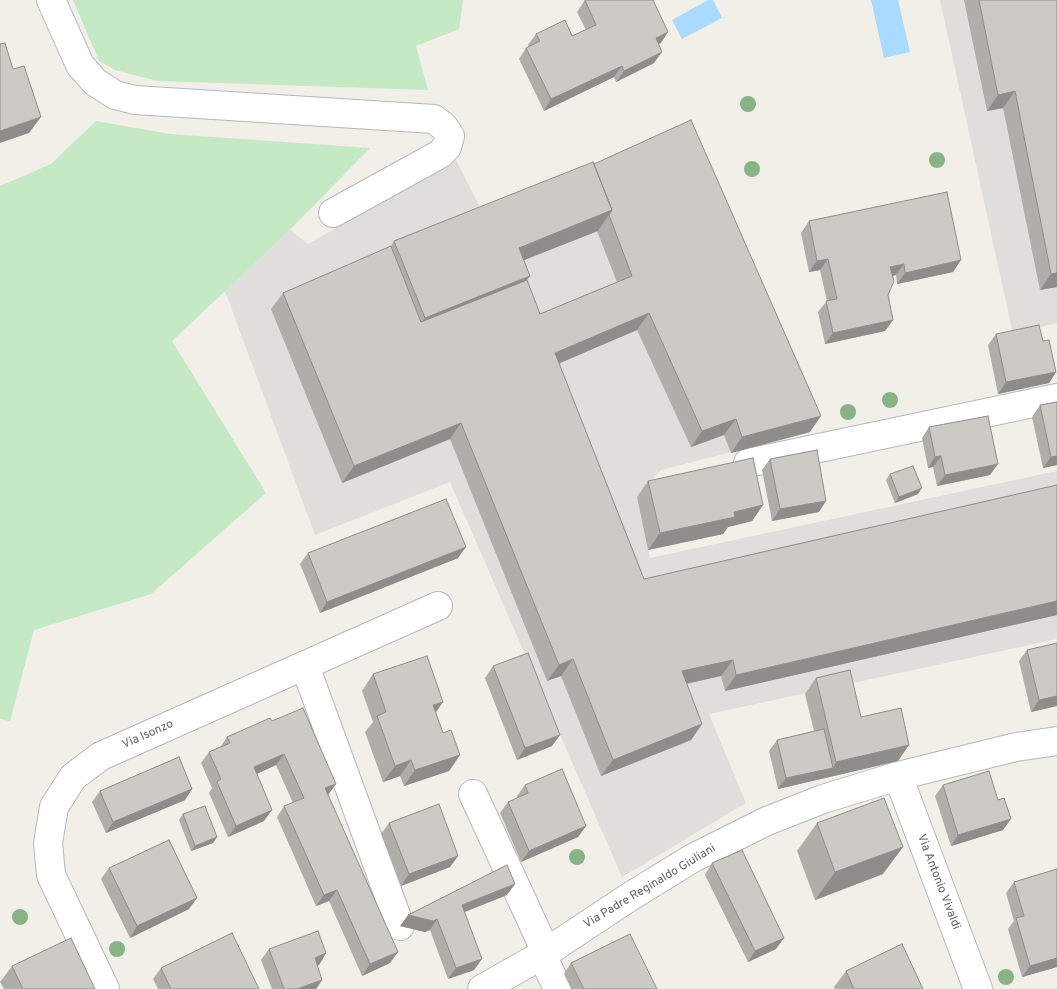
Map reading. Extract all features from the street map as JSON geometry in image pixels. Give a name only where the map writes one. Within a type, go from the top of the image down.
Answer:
[{"type":"street","points":[[50,0],[80,65],[95,82],[115,95],[135,100],[434,119],[444,126],[450,136],[447,147],[440,154],[333,214]]},
{"type":"street","points":[[748,463],[1057,398]]},
{"type":"street","name":"Via Isonzo","points":[[105,989],[51,875],[48,842],[54,806],[73,777],[101,756],[438,606]]},
{"type":"street","points":[[305,666],[400,926]]},
{"type":"street","name":"Via Padre Reginaldo Giuliani","points":[[482,989],[544,953],[693,858],[767,821],[823,799],[898,776],[1016,747],[1057,741]]},
{"type":"street","name":"Via Antonio Vivaldi","points":[[898,776],[978,989]]},
{"type":"street","points":[[473,794],[544,953],[558,989]]},
{"type":"shaded area","points":[[940,0],[1057,0],[1057,323],[1013,334]]},
{"type":"shaded area","points":[[679,136],[810,432],[661,470],[637,497],[650,558],[1057,471],[1057,639],[709,714],[746,803],[622,877],[450,482],[315,535],[225,291],[290,230],[308,244],[456,160],[486,219]]},
{"type":"green space","points":[[73,0],[463,0],[459,29],[416,46],[428,90],[158,81],[115,70],[99,61]]},
{"type":"green space","points":[[96,121],[170,134],[370,148],[290,230],[172,341],[266,493],[151,594],[34,630],[10,721],[0,719],[0,186],[51,164]]},
{"type":"water","points":[[708,0],[713,0],[722,18],[682,39],[672,20]]},
{"type":"water","points":[[871,0],[898,0],[910,52],[884,58]]},
{"type":"building","points":[[585,0],[653,0],[668,32],[656,38],[662,52],[624,71],[622,66],[551,99],[526,48],[540,41],[536,34],[565,20],[572,36],[596,25]]},
{"type":"building","points":[[979,0],[1057,0],[1057,273],[1051,274],[1015,91],[998,95]]},
{"type":"building","points":[[5,43],[13,69],[24,66],[41,117],[0,131],[0,44]]},
{"type":"building","points":[[691,120],[821,416],[742,437],[736,419],[702,431],[649,313],[555,353],[644,579],[1057,485],[1057,601],[736,675],[733,660],[682,671],[702,724],[613,760],[573,659],[559,665],[461,423],[354,466],[283,293],[391,246],[421,322],[527,280],[540,314],[632,276],[609,215],[612,210],[594,164]]},
{"type":"building","points":[[593,162],[612,210],[519,248],[530,276],[425,318],[394,241]]},
{"type":"building","points":[[947,192],[961,260],[905,273],[904,264],[890,267],[894,281],[888,295],[893,320],[833,333],[826,301],[837,299],[828,259],[817,261],[809,221]]},
{"type":"building","points":[[1039,325],[1043,341],[1049,340],[1056,372],[1006,382],[996,334]]},
{"type":"building","points":[[1057,402],[1057,456],[1051,457],[1040,405]]},
{"type":"building","points":[[988,416],[998,464],[945,475],[941,456],[935,457],[929,427]]},
{"type":"building","points":[[817,450],[826,501],[780,509],[770,459]]},
{"type":"building","points":[[753,458],[763,505],[734,512],[735,517],[660,533],[648,481]]},
{"type":"building","points":[[913,466],[922,488],[899,497],[890,474]]},
{"type":"building","points":[[446,499],[466,547],[327,602],[308,553]]},
{"type":"building","points":[[1057,643],[1057,696],[1039,700],[1027,650]]},
{"type":"building","points":[[528,653],[560,735],[525,748],[493,666]]},
{"type":"building","points":[[427,656],[443,702],[433,705],[443,733],[451,730],[460,755],[415,770],[411,760],[395,766],[377,716],[386,712],[373,674]]},
{"type":"building","points":[[850,670],[861,717],[901,708],[909,745],[836,762],[816,678]]},
{"type":"building","points":[[303,708],[336,784],[325,788],[398,952],[370,964],[337,890],[324,895],[284,806],[304,798],[284,754],[254,767],[272,810],[236,826],[217,782],[221,779],[209,752],[230,743],[227,737],[270,718],[272,721]]},
{"type":"building","points":[[824,729],[833,768],[786,778],[777,740]]},
{"type":"building","points":[[179,757],[192,789],[113,822],[100,791]]},
{"type":"building","points":[[562,769],[586,826],[529,851],[508,802],[528,793],[525,785]]},
{"type":"building","points":[[989,771],[998,800],[1004,798],[1011,819],[958,835],[943,785]]},
{"type":"building","points":[[884,798],[903,847],[835,872],[817,823]]},
{"type":"building","points":[[439,804],[458,856],[409,874],[389,823]]},
{"type":"building","points":[[205,806],[217,837],[195,846],[183,814]]},
{"type":"building","points":[[169,840],[197,898],[137,926],[109,868]]},
{"type":"building","points":[[742,850],[784,938],[755,951],[712,863]]},
{"type":"building","points":[[507,865],[515,884],[462,905],[482,959],[456,968],[437,919],[433,921],[408,915]]},
{"type":"building","points":[[1057,869],[1057,958],[1030,966],[1016,918],[1024,916],[1014,882]]},
{"type":"building","points":[[318,931],[326,953],[315,958],[322,980],[297,989],[284,989],[269,949]]},
{"type":"building","points":[[232,933],[259,989],[171,989],[161,968]]},
{"type":"building","points":[[630,934],[657,989],[584,989],[571,963]]},
{"type":"building","points":[[71,938],[95,989],[23,989],[12,966]]},
{"type":"building","points":[[902,944],[923,989],[854,989],[846,971]]}]
